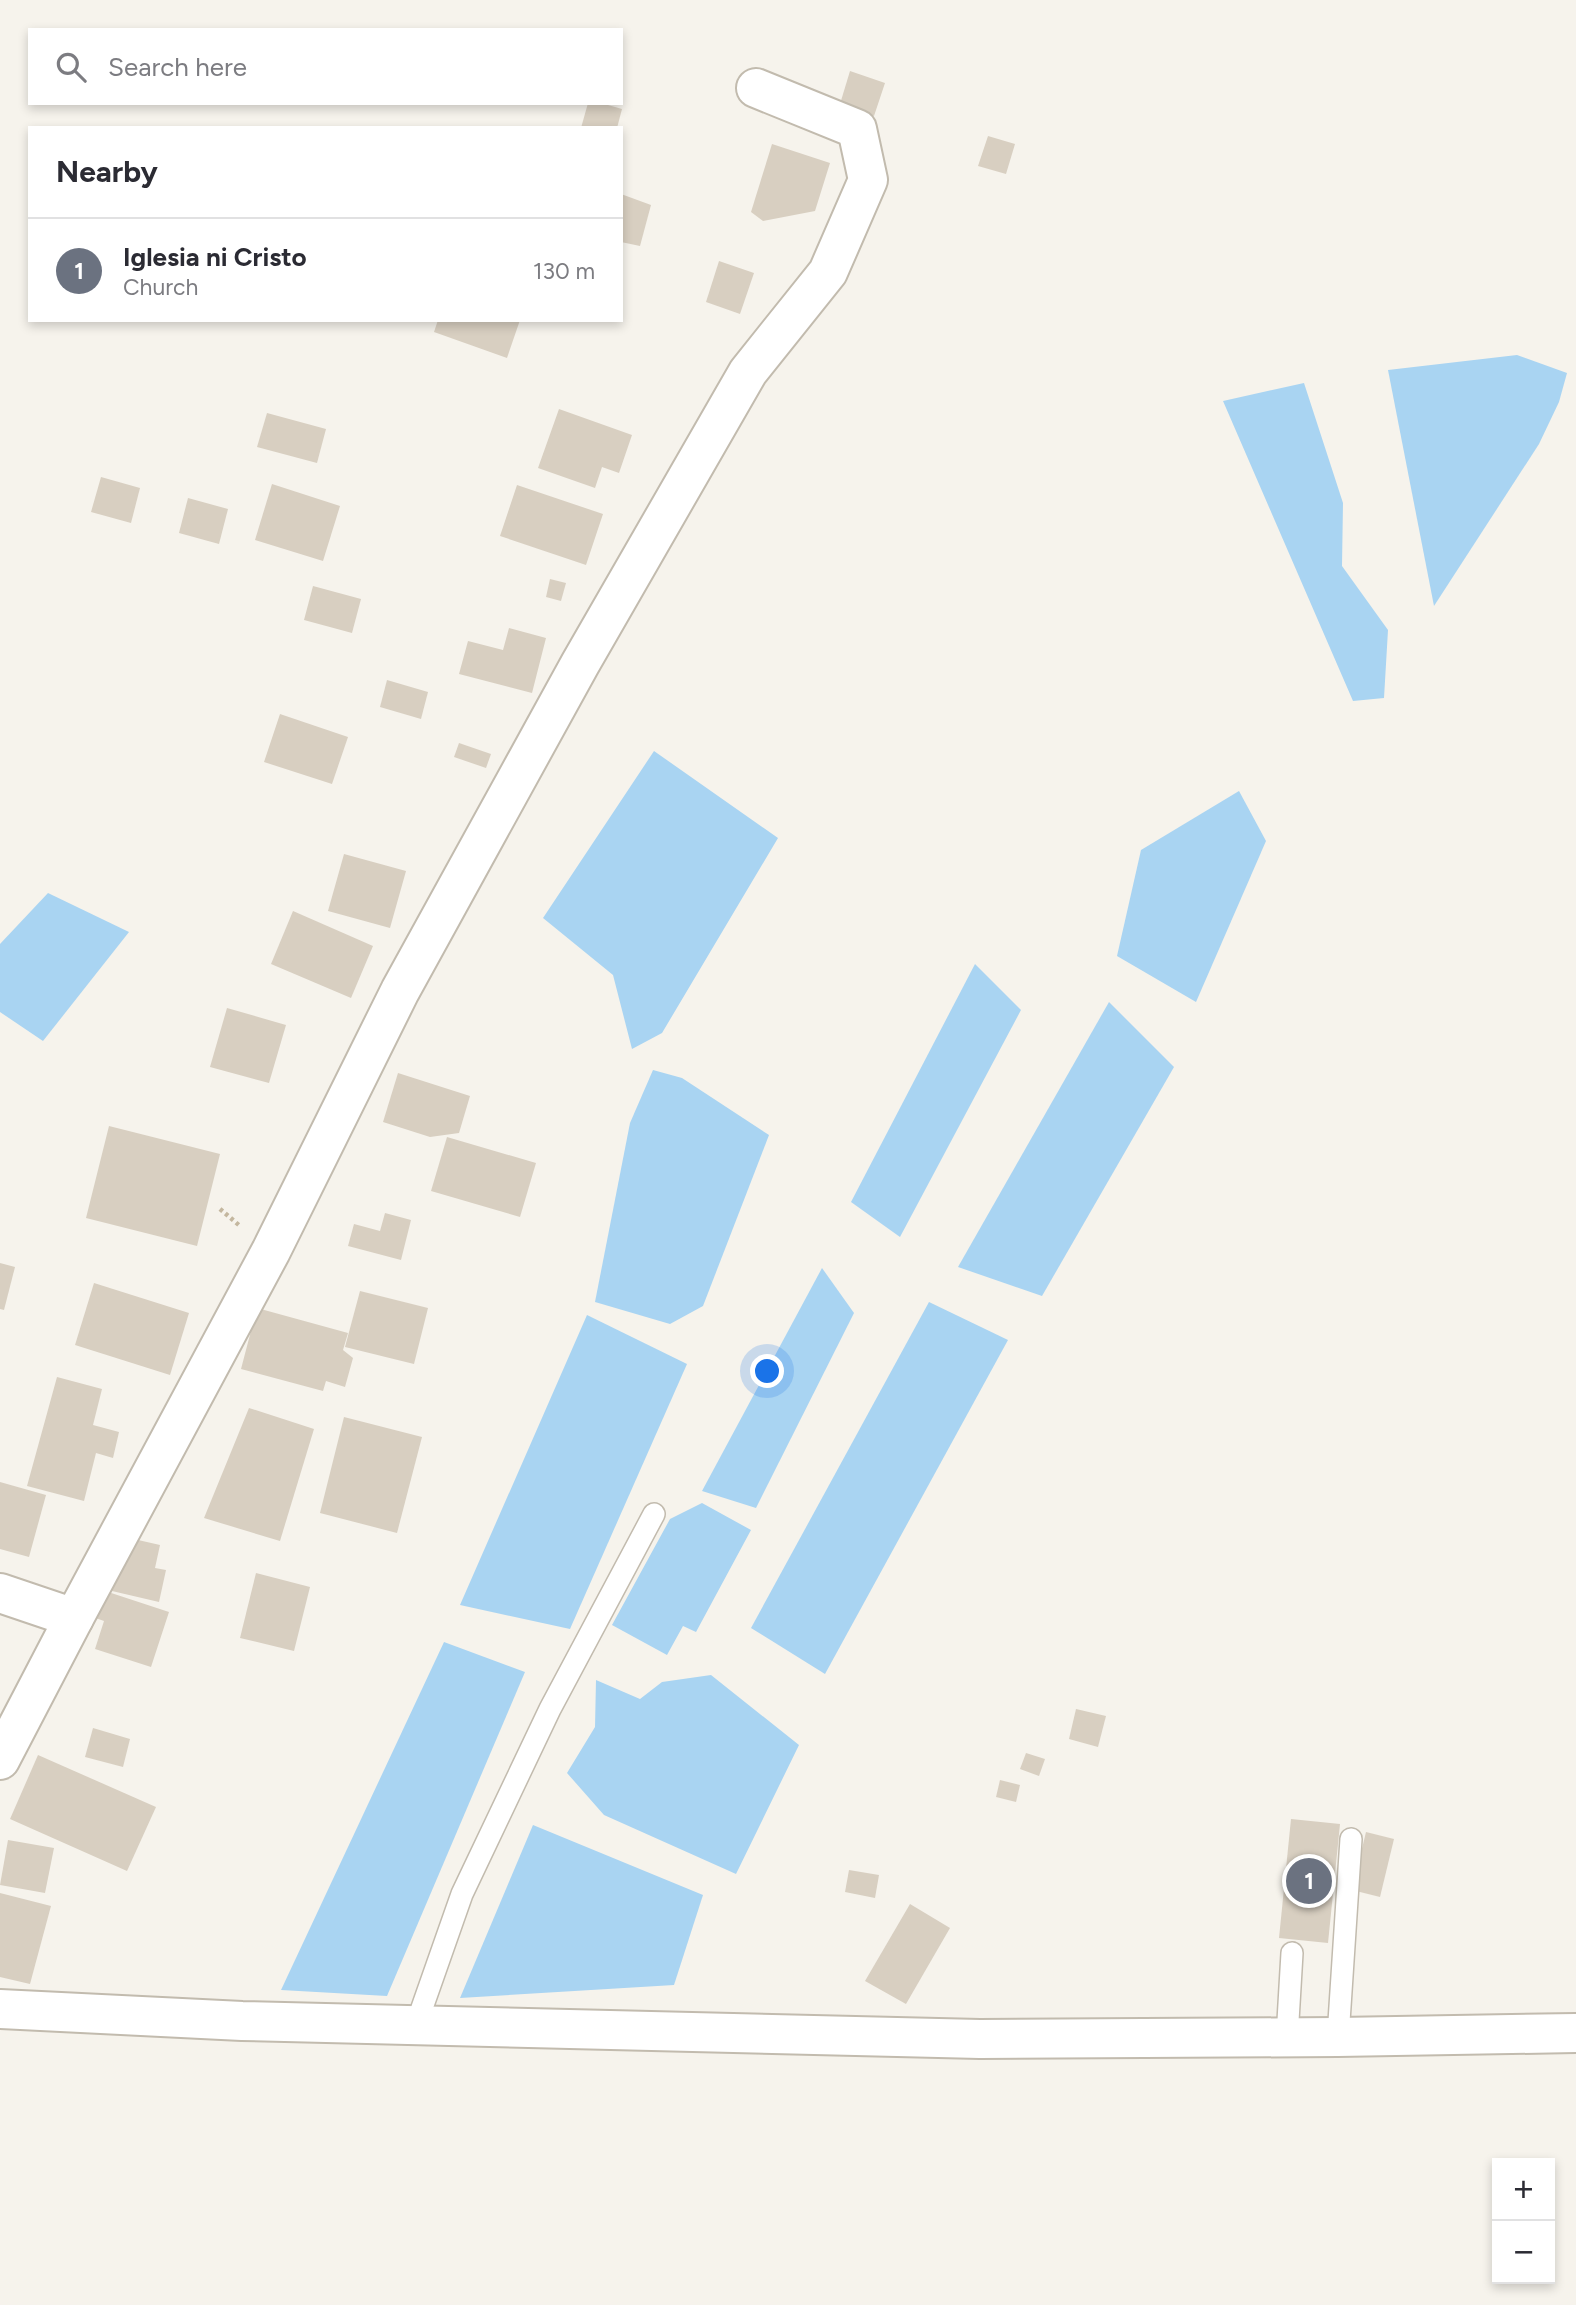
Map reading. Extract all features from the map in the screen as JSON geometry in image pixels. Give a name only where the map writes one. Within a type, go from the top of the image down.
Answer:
[{"type":"street","points":[[0,1760],[271,1251],[400,991],[580,664],[748,372],[828,272],[868,180],[857,129],[756,88]]},
{"type":"street","points":[[0,1593],[74,1618]]},
{"type":"street","points":[[0,2009],[242,2021],[980,2039],[1576,2033]]},
{"type":"lane","points":[[416,2025],[462,1894],[550,1709],[654,1514]]},
{"type":"lane","points":[[1338,2037],[1351,1839]]},
{"type":"lane","points":[[1287,2038],[1292,1953]]},
{"type":"water","points":[[1517,355],[1567,373],[1559,402],[1539,444],[1434,606],[1388,370]]},
{"type":"water","points":[[1304,383],[1343,503],[1342,566],[1388,630],[1384,698],[1353,701],[1223,401]]},
{"type":"water","points":[[654,751],[778,838],[662,1033],[632,1049],[613,975],[543,918]]},
{"type":"water","points":[[1239,791],[1266,841],[1196,1002],[1117,956],[1141,850]]},
{"type":"water","points":[[48,893],[129,932],[43,1041],[0,1012],[0,944]]},
{"type":"water","points":[[975,964],[1021,1010],[900,1237],[851,1202]]},
{"type":"water","points":[[1109,1002],[1174,1067],[1042,1296],[958,1267]]},
{"type":"water","points":[[653,1070],[682,1078],[769,1135],[703,1306],[670,1324],[595,1302],[630,1123]]},
{"type":"water","points":[[822,1268],[854,1313],[756,1508],[702,1491]]},
{"type":"water","points":[[929,1302],[1008,1340],[825,1674],[751,1628]]},
{"type":"water","points":[[587,1315],[687,1364],[570,1629],[460,1605]]},
{"type":"water","points":[[702,1503],[751,1530],[696,1632],[683,1626],[667,1655],[612,1625],[670,1519]]},
{"type":"water","points":[[444,1642],[525,1672],[387,1996],[281,1990]]},
{"type":"water","points":[[711,1675],[799,1745],[736,1874],[604,1815],[567,1773],[595,1727],[596,1680],[640,1699],[662,1682]]},
{"type":"water","points":[[533,1825],[703,1895],[674,1985],[460,1998]]},
{"type":"building","points":[[850,71],[885,83],[874,116],[840,104]]},
{"type":"building","points":[[587,105],[608,105],[622,109],[618,126],[582,126]]},
{"type":"building","points":[[988,136],[1015,144],[1006,174],[978,166]]},
{"type":"building","points":[[772,144],[830,163],[815,211],[763,221],[751,212]]},
{"type":"building","points":[[623,195],[651,205],[640,246],[623,242]]},
{"type":"building","points":[[719,261],[754,273],[740,314],[706,302]]},
{"type":"building","points":[[437,322],[519,322],[507,358],[434,332]]},
{"type":"building","points":[[559,409],[632,435],[619,473],[602,467],[595,488],[538,468]]},
{"type":"building","points":[[267,413],[326,429],[317,463],[257,447]]},
{"type":"building","points":[[101,477],[140,488],[131,523],[91,512]]},
{"type":"building","points":[[272,484],[340,506],[323,561],[255,540]]},
{"type":"building","points":[[517,485],[603,514],[586,565],[500,536]]},
{"type":"building","points":[[188,498],[228,509],[219,544],[179,533]]},
{"type":"building","points":[[550,579],[566,583],[561,601],[546,597]]},
{"type":"building","points":[[313,586],[361,599],[352,633],[304,620]]},
{"type":"building","points":[[509,628],[546,638],[532,693],[459,674],[468,641],[503,650]]},
{"type":"building","points":[[387,680],[428,692],[421,719],[380,707]]},
{"type":"building","points":[[280,714],[348,737],[332,784],[264,762]]},
{"type":"building","points":[[459,743],[491,754],[486,768],[454,757]]},
{"type":"building","points":[[344,854],[406,871],[390,928],[328,911]]},
{"type":"building","points":[[293,911],[373,946],[351,998],[271,964]]},
{"type":"building","points":[[227,1008],[286,1025],[269,1083],[210,1067]]},
{"type":"building","points":[[398,1073],[470,1096],[459,1133],[430,1137],[383,1122]]},
{"type":"building","points":[[109,1126],[220,1154],[197,1246],[86,1218]]},
{"type":"building","points":[[447,1137],[536,1163],[520,1217],[431,1191]]},
{"type":"building","points":[[385,1213],[411,1220],[401,1260],[348,1246],[354,1224],[380,1231]]},
{"type":"building","points":[[0,1263],[15,1267],[4,1310],[0,1309]]},
{"type":"building","points":[[94,1283],[189,1313],[170,1375],[75,1345]]},
{"type":"building","points":[[360,1291],[428,1308],[414,1364],[345,1347]]},
{"type":"building","points":[[257,1308],[348,1333],[343,1350],[353,1358],[345,1387],[326,1381],[323,1391],[241,1369]]},
{"type":"building","points":[[57,1377],[102,1389],[93,1425],[119,1432],[113,1458],[96,1453],[84,1501],[27,1486]]},
{"type":"building","points":[[249,1408],[314,1429],[280,1541],[204,1518]]},
{"type":"building","points":[[344,1417],[422,1437],[397,1533],[320,1513]]},
{"type":"building","points":[[0,1482],[46,1495],[29,1557],[0,1549]]},
{"type":"building","points":[[125,1537],[160,1545],[155,1568],[166,1570],[159,1602],[112,1591]]},
{"type":"building","points":[[256,1573],[310,1587],[294,1651],[240,1638]]},
{"type":"building","points":[[96,1588],[169,1612],[151,1667],[95,1649],[104,1621],[87,1615]]},
{"type":"building","points":[[1076,1709],[1106,1716],[1098,1747],[1069,1739]]},
{"type":"building","points":[[93,1728],[130,1739],[123,1767],[85,1757]]},
{"type":"building","points":[[1026,1753],[1045,1759],[1039,1776],[1020,1769]]},
{"type":"building","points":[[38,1755],[156,1807],[127,1871],[10,1819]]},
{"type":"building","points":[[1000,1780],[1020,1785],[1016,1802],[996,1797]]},
{"type":"building","points":[[1291,1819],[1340,1824],[1328,1943],[1279,1938]]},
{"type":"building","points":[[1366,1832],[1394,1839],[1380,1897],[1352,1890]]},
{"type":"building","points":[[8,1840],[54,1848],[45,1893],[0,1885]]},
{"type":"building","points":[[849,1870],[879,1875],[875,1898],[845,1892]]},
{"type":"building","points":[[0,1893],[51,1906],[30,1984],[0,1977]]},
{"type":"building","points":[[910,1904],[950,1928],[906,2004],[865,1981]]},
{"type":"place","name":"Iglesia ni Cristo","points":[[1309,1881]]}]
